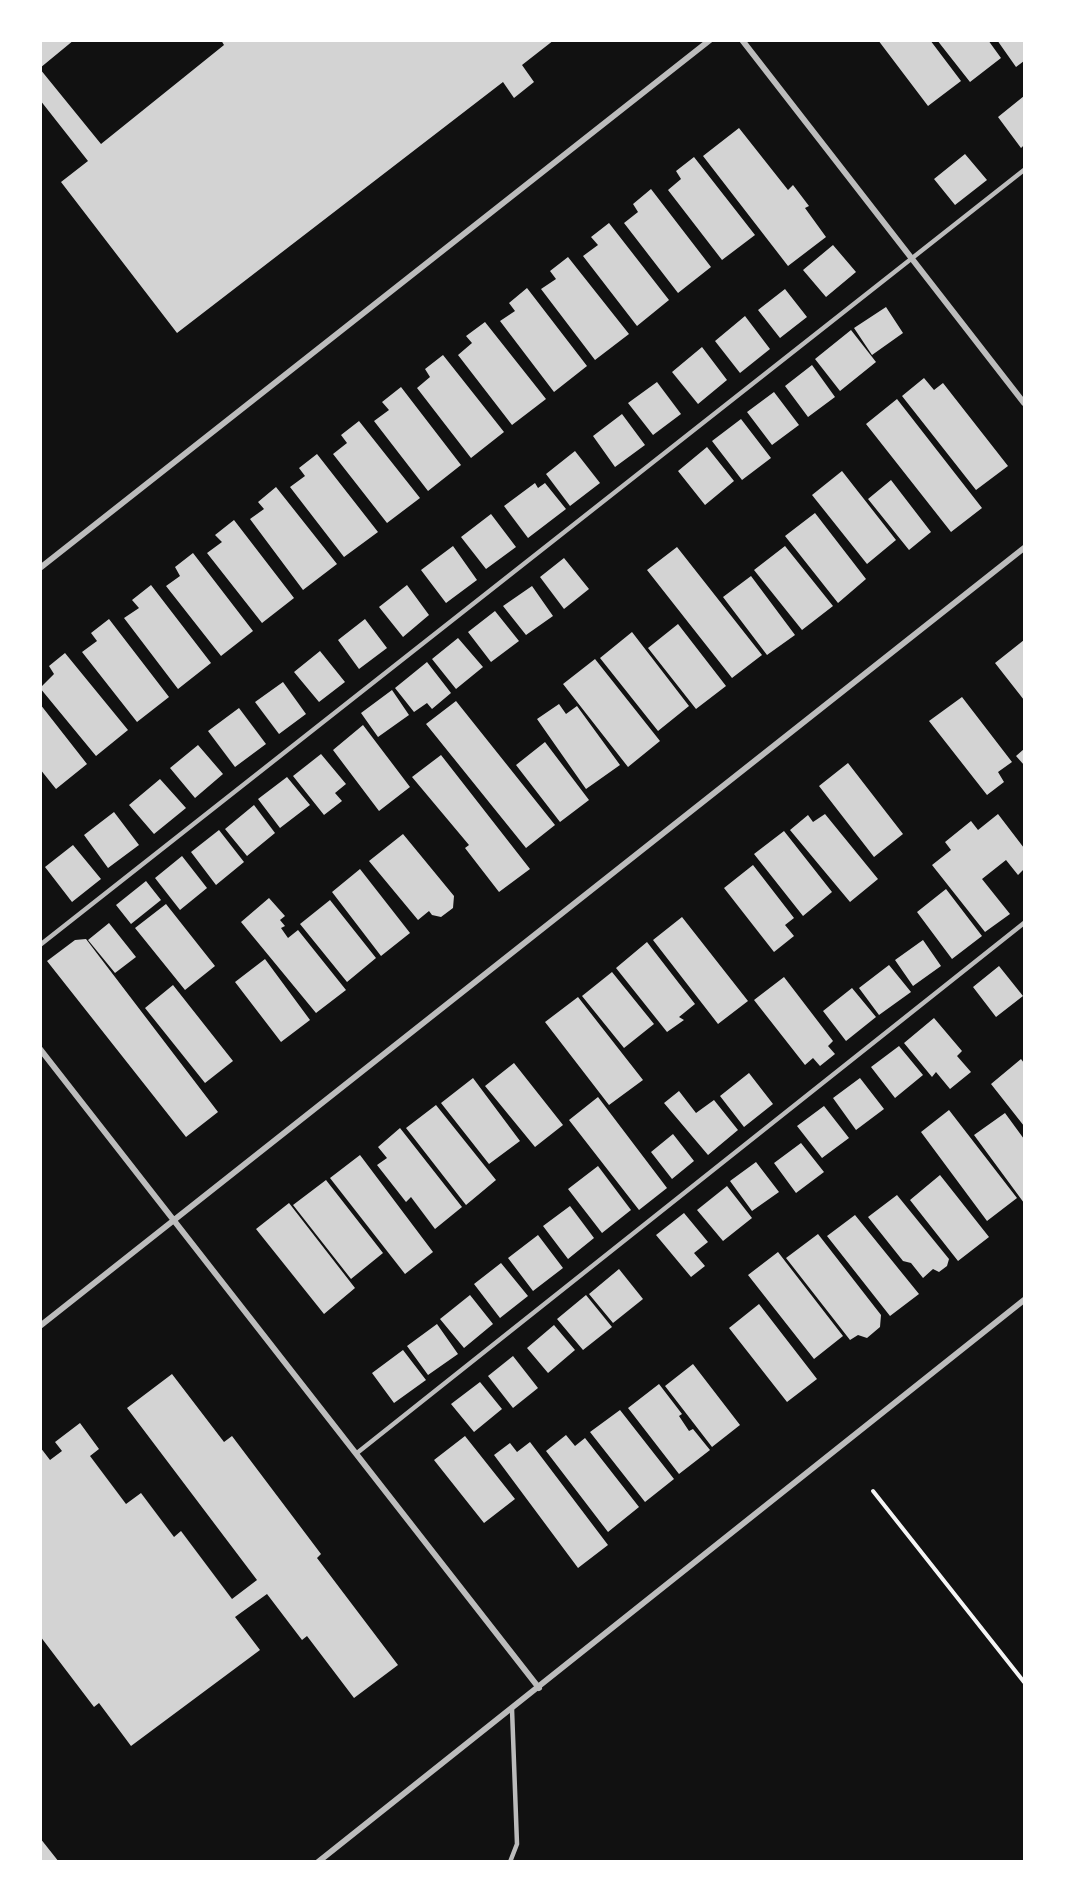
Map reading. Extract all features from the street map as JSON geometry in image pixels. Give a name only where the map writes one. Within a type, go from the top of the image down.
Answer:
[{"type":"street","points":[[40,568],[710,40]]},
{"type":"street","points":[[742,40],[1024,403]]},
{"type":"street","points":[[40,1326],[1024,548]]},
{"type":"street","points":[[40,1048],[539,1688]]},
{"type":"street","points":[[318,1862],[1024,1300]]},
{"type":"lane","points":[[40,945],[1024,170]]},
{"type":"lane","points":[[357,1453],[1024,923]]},
{"type":"lane","points":[[510,1862],[517,1844],[512,1709]]},
{"type":"path","points":[[873,1491],[1024,1682]]},
{"type":"building","points":[[40,40],[74,40],[40,68]]},
{"type":"building","points":[[221,40],[554,40],[522,65],[534,82],[514,98],[503,82],[177,333],[61,182],[88,161],[40,100],[40,69],[101,144],[224,45]]},
{"type":"building","points":[[878,40],[930,40],[961,81],[928,106]]},
{"type":"building","points":[[937,40],[988,40],[1001,58],[970,82]]},
{"type":"building","points":[[997,40],[1024,40],[1024,61],[1016,67]]},
{"type":"building","points":[[1024,96],[1024,145],[1021,148],[998,117]]},
{"type":"building","points":[[739,128],[788,190],[793,185],[809,206],[805,208],[826,237],[788,266],[703,156]]},
{"type":"building","points":[[965,154],[987,180],[955,205],[934,179]]},
{"type":"building","points":[[694,157],[755,235],[722,260],[668,190],[681,179],[676,171]]},
{"type":"building","points":[[651,189],[711,267],[678,293],[624,223],[638,212],[633,204]]},
{"type":"building","points":[[609,223],[669,300],[637,326],[583,256],[598,245],[591,237]]},
{"type":"building","points":[[833,245],[856,272],[826,297],[803,270]]},
{"type":"building","points":[[568,257],[629,334],[595,360],[541,289],[556,279],[550,271]]},
{"type":"building","points":[[527,288],[587,366],[554,392],[500,321],[515,311],[509,303]]},
{"type":"building","points":[[785,289],[807,317],[780,338],[758,310]]},
{"type":"building","points":[[886,307],[903,333],[872,355],[854,328]]},
{"type":"building","points":[[745,316],[770,349],[740,373],[715,341]]},
{"type":"building","points":[[485,322],[546,399],[512,425],[458,355],[472,343],[466,336]]},
{"type":"building","points":[[851,330],[876,362],[840,391],[815,359]]},
{"type":"building","points":[[702,347],[727,380],[698,404],[672,372]]},
{"type":"building","points":[[443,355],[504,432],[471,458],[417,388],[430,377],[425,369]]},
{"type":"building","points":[[812,365],[835,397],[808,417],[785,386]]},
{"type":"building","points":[[924,378],[934,390],[943,383],[1008,466],[976,490],[902,396]]},
{"type":"building","points":[[657,382],[681,414],[653,435],[628,403]]},
{"type":"building","points":[[401,387],[461,465],[428,491],[374,421],[389,410],[382,402]]},
{"type":"building","points":[[774,392],[799,425],[772,445],[747,412]]},
{"type":"building","points":[[897,399],[982,508],[951,532],[866,424]]},
{"type":"building","points":[[622,414],[645,445],[615,467],[593,436]]},
{"type":"building","points":[[741,419],[771,458],[742,480],[712,441]]},
{"type":"building","points":[[359,421],[420,498],[387,523],[333,454],[347,443],[341,435]]},
{"type":"building","points":[[707,447],[734,481],[705,505],[678,471]]},
{"type":"building","points":[[575,451],[600,483],[570,506],[546,474]]},
{"type":"building","points":[[317,454],[378,532],[344,557],[290,487],[305,476],[299,468]]},
{"type":"building","points":[[842,471],[896,540],[867,564],[812,495]]},
{"type":"building","points":[[891,480],[931,532],[909,550],[868,499]]},
{"type":"building","points":[[535,483],[538,488],[545,483],[566,509],[528,538],[504,506]]},
{"type":"building","points":[[276,487],[337,564],[303,590],[250,519],[264,509],[258,502]]},
{"type":"building","points":[[815,513],[866,579],[838,603],[785,536]]},
{"type":"building","points":[[491,514],[516,547],[486,569],[461,537]]},
{"type":"building","points":[[234,520],[294,598],[262,623],[207,553],[222,542],[215,535]]},
{"type":"building","points":[[453,546],[477,580],[446,603],[421,570]]},
{"type":"building","points":[[785,546],[833,606],[802,630],[754,570]]},
{"type":"building","points":[[677,547],[762,655],[732,678],[647,570]]},
{"type":"building","points":[[193,553],[253,631],[221,656],[166,586],[180,576],[175,567]]},
{"type":"building","points":[[564,558],[589,589],[564,609],[540,577]]},
{"type":"building","points":[[751,576],[795,635],[767,655],[723,597]]},
{"type":"building","points":[[151,585],[211,663],[178,689],[124,618],[139,608],[132,600]]},
{"type":"building","points":[[407,585],[429,615],[403,637],[379,607]]},
{"type":"building","points":[[532,586],[553,616],[526,635],[503,606]]},
{"type":"building","points":[[495,611],[519,641],[491,662],[468,632]]},
{"type":"building","points":[[109,619],[169,697],[137,722],[82,652],[97,641],[91,633]]},
{"type":"building","points":[[365,619],[387,648],[359,669],[338,640]]},
{"type":"building","points":[[678,624],[726,686],[696,709],[648,648]]},
{"type":"building","points":[[632,632],[689,706],[658,731],[600,658]]},
{"type":"building","points":[[458,638],[483,667],[456,689],[432,659]]},
{"type":"building","points":[[1024,640],[1024,700],[995,663]]},
{"type":"building","points":[[320,651],[345,682],[319,702],[294,672]]},
{"type":"building","points":[[65,653],[128,730],[96,756],[40,688],[54,674],[49,666]]},
{"type":"building","points":[[595,659],[660,741],[628,767],[563,684]]},
{"type":"building","points":[[427,662],[451,693],[432,709],[427,703],[414,712],[395,688]]},
{"type":"building","points":[[283,682],[306,714],[279,734],[255,702]]},
{"type":"building","points":[[392,690],[409,715],[378,737],[361,713]]},
{"type":"building","points":[[962,697],[1012,762],[998,772],[1004,782],[987,795],[929,721]]},
{"type":"building","points":[[456,701],[555,825],[526,848],[426,724]]},
{"type":"building","points":[[40,704],[87,764],[56,789],[40,769]]},
{"type":"building","points":[[559,704],[566,714],[577,706],[620,765],[586,789],[537,719]]},
{"type":"building","points":[[239,708],[266,744],[235,767],[208,731]]},
{"type":"building","points":[[363,725],[410,787],[379,811],[333,750]]},
{"type":"building","points":[[545,742],[589,800],[560,822],[516,765]]},
{"type":"building","points":[[198,745],[223,774],[195,798],[170,768]]},
{"type":"building","points":[[1024,749],[1024,765],[1016,756]]},
{"type":"building","points":[[321,754],[346,784],[335,793],[342,801],[324,815],[293,776]]},
{"type":"building","points":[[441,755],[530,869],[499,892],[465,848],[469,845],[412,777]]},
{"type":"building","points":[[848,763],[903,834],[874,857],[819,786]]},
{"type":"building","points":[[287,777],[310,805],[280,828],[258,799]]},
{"type":"building","points":[[160,779],[186,808],[154,834],[129,805]]},
{"type":"building","points":[[254,805],[275,833],[247,856],[225,829]]},
{"type":"building","points":[[114,812],[139,845],[108,868],[84,835]]},
{"type":"building","points":[[825,814],[878,879],[850,902],[790,830],[808,815],[813,822]]},
{"type":"building","points":[[998,814],[1024,848],[1024,869],[1018,875],[1006,860],[982,879],[1010,914],[985,932],[932,865],[951,850],[945,842],[971,821],[978,830]]},
{"type":"building","points":[[219,830],[244,862],[216,885],[191,852]]},
{"type":"building","points":[[784,831],[832,892],[803,916],[754,854]]},
{"type":"building","points":[[403,834],[454,896],[453,908],[441,917],[432,915],[429,911],[418,920],[369,861]]},
{"type":"building","points":[[73,845],[101,879],[72,902],[45,867]]},
{"type":"building","points":[[182,856],[207,888],[180,910],[155,878]]},
{"type":"building","points":[[753,865],[794,918],[785,925],[794,936],[774,952],[724,888]]},
{"type":"building","points":[[360,869],[410,933],[381,956],[332,892]]},
{"type":"building","points":[[146,881],[161,900],[131,924],[116,905]]},
{"type":"building","points":[[946,889],[982,936],[952,959],[917,912]]},
{"type":"building","points":[[269,898],[285,916],[280,920],[285,926],[281,928],[288,938],[298,930],[346,990],[316,1013],[241,922]]},
{"type":"building","points":[[330,900],[376,958],[347,982],[300,924]]},
{"type":"building","points":[[166,904],[215,966],[185,990],[135,928]]},
{"type":"building","points":[[682,917],[748,1001],[718,1024],[653,940]]},
{"type":"building","points":[[109,923],[136,957],[115,973],[88,940]]},
{"type":"building","points":[[86,939],[218,1112],[186,1137],[47,961],[75,940]]},
{"type":"building","points":[[923,940],[941,966],[913,986],[895,960]]},
{"type":"building","points":[[647,942],[695,1004],[679,1017],[684,1020],[667,1032],[616,968]]},
{"type":"building","points":[[265,959],[310,1020],[281,1042],[235,982]]},
{"type":"building","points":[[889,965],[911,992],[879,1015],[859,988]]},
{"type":"building","points":[[999,966],[1023,996],[996,1017],[973,987]]},
{"type":"building","points":[[612,972],[654,1024],[624,1048],[582,996]]},
{"type":"building","points":[[784,977],[833,1041],[828,1046],[835,1054],[820,1066],[813,1058],[805,1065],[754,1000]]},
{"type":"building","points":[[173,985],[233,1061],[205,1083],[145,1008]]},
{"type":"building","points":[[852,988],[876,1017],[846,1041],[823,1011]]},
{"type":"building","points":[[578,997],[643,1080],[609,1105],[545,1022]]},
{"type":"building","points":[[934,1018],[962,1051],[957,1056],[971,1072],[950,1089],[936,1072],[932,1077],[904,1043]]},
{"type":"building","points":[[899,1046],[923,1075],[895,1098],[871,1067]]},
{"type":"building","points":[[1021,1059],[1024,1063],[1024,1126],[991,1084]]},
{"type":"building","points":[[514,1063],[563,1125],[535,1147],[485,1086]]},
{"type":"building","points":[[749,1073],[773,1104],[744,1127],[720,1096]]},
{"type":"building","points":[[473,1078],[520,1141],[489,1164],[441,1103]]},
{"type":"building","points":[[860,1078],[884,1109],[856,1130],[833,1098]]},
{"type":"building","points":[[679,1091],[696,1113],[714,1100],[738,1130],[708,1155],[664,1103]]},
{"type":"building","points":[[598,1097],[667,1188],[639,1210],[569,1120]]},
{"type":"building","points":[[436,1105],[496,1180],[466,1205],[406,1128]]},
{"type":"building","points":[[824,1106],[849,1138],[822,1158],[797,1126]]},
{"type":"building","points":[[949,1110],[1017,1198],[987,1221],[921,1132]]},
{"type":"building","points":[[1005,1113],[1024,1139],[1024,1203],[974,1135]]},
{"type":"building","points":[[400,1128],[462,1207],[435,1229],[411,1197],[406,1202],[377,1165],[387,1158],[378,1147]]},
{"type":"building","points":[[673,1134],[694,1161],[672,1179],[651,1152]]},
{"type":"building","points":[[801,1143],[824,1172],[796,1193],[774,1163]]},
{"type":"building","points":[[360,1155],[433,1252],[405,1274],[330,1178]]},
{"type":"building","points":[[756,1162],[779,1192],[752,1211],[730,1181]]},
{"type":"building","points":[[598,1166],[631,1210],[602,1233],[568,1189]]},
{"type":"building","points":[[940,1175],[989,1237],[958,1261],[910,1200]]},
{"type":"building","points":[[326,1180],[383,1253],[351,1279],[293,1205]]},
{"type":"building","points":[[727,1186],[752,1218],[723,1241],[697,1210]]},
{"type":"building","points":[[897,1195],[949,1259],[947,1266],[939,1272],[933,1269],[923,1278],[911,1263],[903,1261],[868,1217]]},
{"type":"building","points":[[289,1203],[355,1288],[324,1314],[256,1229]]},
{"type":"building","points":[[570,1206],[594,1238],[568,1259],[543,1226]]},
{"type":"building","points":[[684,1213],[708,1242],[694,1253],[705,1266],[691,1277],[656,1235]]},
{"type":"building","points":[[855,1215],[919,1294],[890,1316],[827,1236]]},
{"type":"building","points":[[818,1234],[881,1315],[880,1327],[867,1338],[858,1335],[850,1340],[786,1258]]},
{"type":"building","points":[[538,1235],[563,1268],[533,1291],[508,1258]]},
{"type":"building","points":[[778,1252],[843,1336],[814,1359],[748,1275]]},
{"type":"building","points":[[501,1263],[528,1296],[500,1318],[474,1284]]},
{"type":"building","points":[[619,1269],[643,1299],[613,1323],[589,1294]]},
{"type":"building","points":[[470,1295],[493,1324],[464,1348],[440,1319]]},
{"type":"building","points":[[586,1295],[612,1327],[583,1350],[557,1319]]},
{"type":"building","points":[[759,1304],[817,1379],[787,1402],[729,1328]]},
{"type":"building","points":[[437,1324],[458,1354],[428,1375],[407,1346]]},
{"type":"building","points":[[554,1325],[575,1350],[548,1373],[527,1348]]},
{"type":"building","points":[[403,1350],[426,1380],[394,1403],[372,1373]]},
{"type":"building","points":[[513,1356],[538,1388],[513,1408],[488,1376]]},
{"type":"building","points":[[693,1364],[740,1425],[712,1447],[665,1386]]},
{"type":"building","points":[[172,1374],[224,1442],[232,1436],[321,1554],[317,1558],[398,1665],[354,1698],[307,1636],[302,1640],[267,1594],[235,1617],[260,1650],[131,1746],[99,1703],[94,1707],[40,1636],[40,1447],[50,1460],[62,1451],[55,1442],[80,1423],[99,1449],[90,1456],[126,1504],[141,1493],[174,1537],[181,1531],[232,1599],[257,1580],[127,1408]]},
{"type":"building","points":[[480,1382],[502,1409],[474,1432],[451,1404]]},
{"type":"building","points":[[659,1384],[682,1414],[679,1416],[689,1431],[693,1429],[710,1450],[679,1474],[628,1408]]},
{"type":"building","points":[[620,1410],[674,1479],[645,1502],[590,1432]]},
{"type":"building","points":[[566,1435],[575,1446],[585,1438],[639,1507],[608,1532],[546,1451]]},
{"type":"building","points":[[465,1436],[515,1499],[484,1523],[434,1460]]},
{"type":"building","points":[[530,1442],[608,1545],[578,1568],[494,1455],[510,1443],[517,1452]]},
{"type":"building","points":[[40,1838],[59,1862],[40,1862]]}]
